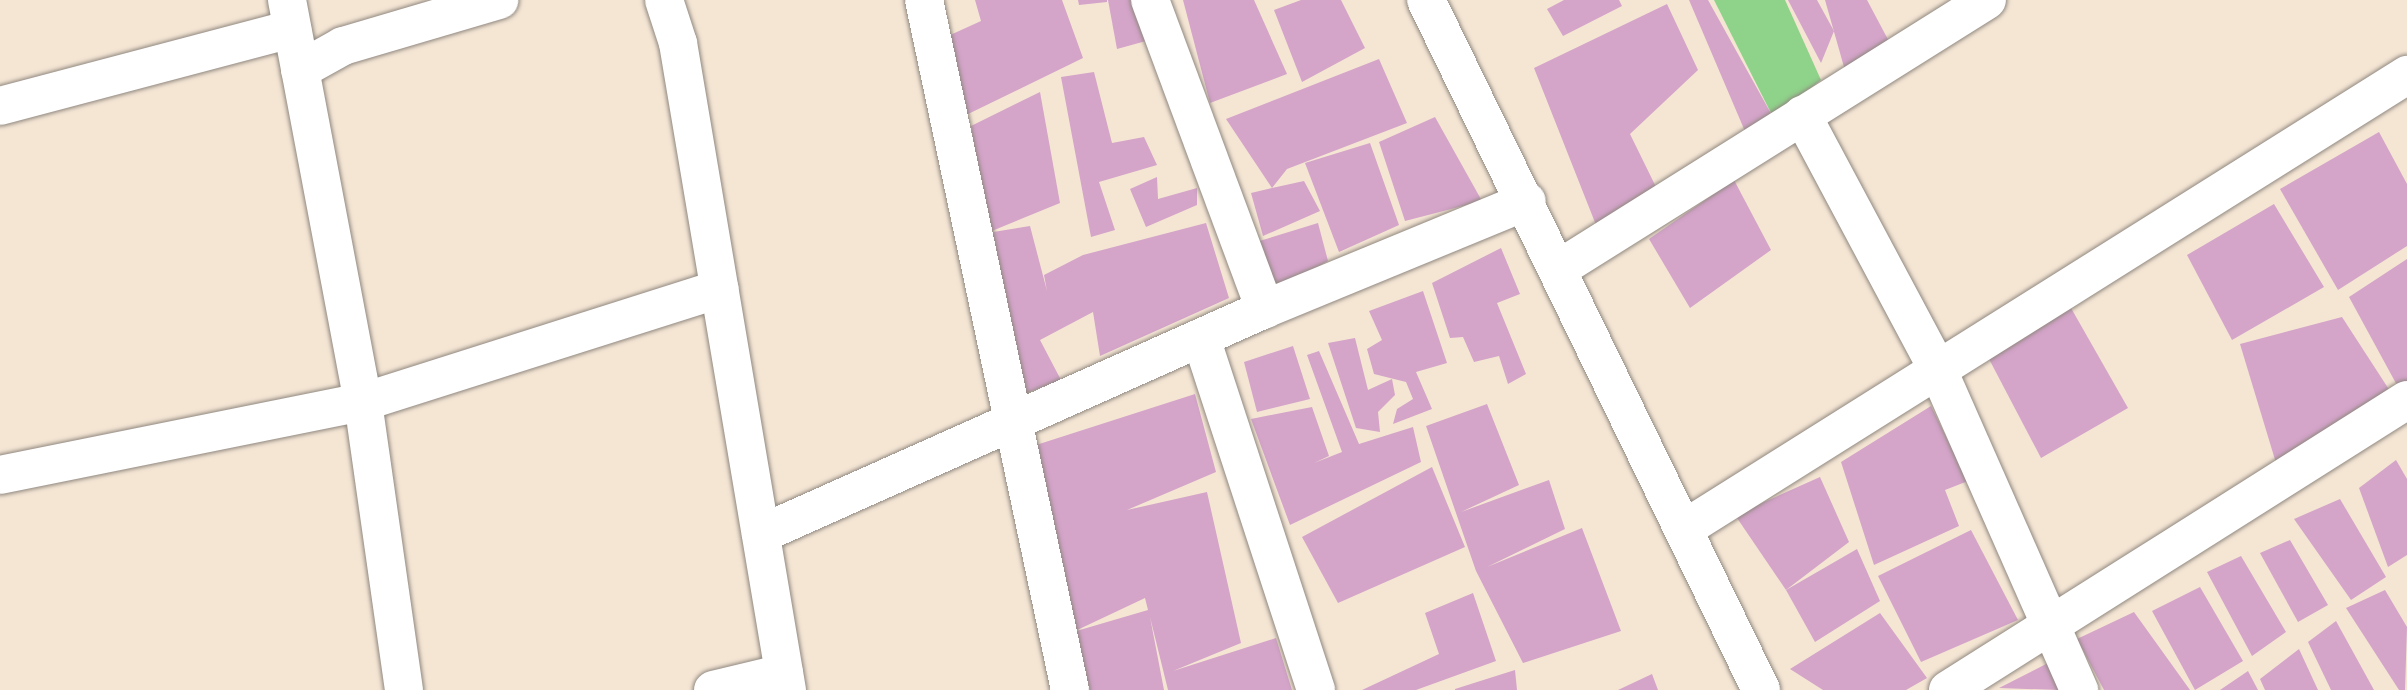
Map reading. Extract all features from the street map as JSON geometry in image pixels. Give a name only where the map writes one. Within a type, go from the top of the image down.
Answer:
[{"type":"street","points":[[300,70],[343,46],[499,0]]},
{"type":"street","points":[[664,0],[678,43],[786,681],[713,690]]},
{"type":"street","points":[[924,0],[1070,690]]},
{"type":"street","points":[[1150,0],[1265,309]]},
{"type":"street","points":[[1426,0],[1560,268],[1761,690]]},
{"type":"street","points":[[1560,268],[1987,0]]},
{"type":"street","points":[[0,106],[289,14],[363,402],[404,690]]},
{"type":"street","points":[[1684,529],[2407,75]]},
{"type":"street","points":[[1802,115],[1938,370],[2048,627],[2079,690]]},
{"type":"street","points":[[761,534],[1265,309],[1527,201]]},
{"type":"street","points":[[0,475],[363,402],[720,289]]},
{"type":"street","points":[[1201,338],[1316,690]]},
{"type":"street","points":[[1948,690],[2407,400]]},
{"type":"green space","points":[[1714,0],[1785,0],[1821,80],[1773,117]]},
{"type":"building","points":[[975,0],[1062,0],[1083,58],[964,116],[948,36],[981,21]]},
{"type":"building","points":[[1078,0],[1107,0],[1107,2],[1079,5]]},
{"type":"building","points":[[1108,0],[1133,0],[1146,41],[1117,49]]},
{"type":"building","points":[[1183,0],[1254,0],[1287,74],[1210,103]]},
{"type":"building","points":[[1301,0],[1341,0],[1365,48],[1302,82],[1274,10]]},
{"type":"building","points":[[1564,0],[1619,0],[1622,6],[1563,36],[1547,9]]},
{"type":"building","points":[[1689,0],[1708,0],[1773,117],[1747,136]]},
{"type":"building","points":[[1788,0],[1817,0],[1834,31],[1821,63]]},
{"type":"building","points":[[1825,0],[1867,0],[1892,47],[1846,74]]},
{"type":"building","points":[[1667,4],[1698,70],[1630,134],[1656,187],[1596,225],[1534,68]]},
{"type":"building","points":[[1379,59],[1407,123],[1287,169],[1272,188],[1226,119]]},
{"type":"building","points":[[1094,72],[1112,143],[1144,137],[1157,165],[1099,182],[1115,230],[1091,237],[1061,77]]},
{"type":"building","points":[[1040,92],[1060,203],[987,233],[971,126]]},
{"type":"building","points":[[1435,117],[1482,201],[1405,221],[1379,142]]},
{"type":"building","points":[[2379,132],[2407,184],[2407,246],[2338,290],[2280,189]]},
{"type":"building","points":[[1370,143],[1399,225],[1339,252],[1305,163]]},
{"type":"building","points":[[1157,177],[1158,199],[1197,188],[1197,205],[1146,227],[1130,189]]},
{"type":"building","points":[[1734,180],[1771,250],[1690,308],[1649,239]]},
{"type":"building","points":[[1304,181],[1320,211],[1263,236],[1251,193]]},
{"type":"building","points":[[2274,204],[2324,287],[2232,340],[2187,255]]},
{"type":"building","points":[[1206,223],[1229,298],[1100,356],[1093,312],[1040,340],[1061,380],[1019,396],[987,233],[1030,226],[1047,291],[1044,275],[1083,255]]},
{"type":"building","points":[[1318,223],[1328,261],[1275,291],[1253,243]]},
{"type":"building","points":[[1501,248],[1520,294],[1497,303],[1526,374],[1508,384],[1499,356],[1474,362],[1463,337],[1450,338],[1432,283]]},
{"type":"building","points":[[2407,259],[2407,382],[2398,387],[2349,297]]},
{"type":"building","points":[[1423,291],[1447,363],[1416,372],[1432,409],[1393,424],[1397,409],[1413,399],[1406,382],[1374,374],[1367,349],[1382,340],[1369,311]]},
{"type":"building","points":[[2071,308],[2128,408],[2041,458],[1989,359]]},
{"type":"building","points":[[2342,317],[2390,391],[2276,463],[2240,344]]},
{"type":"building","points":[[1355,338],[1368,390],[1392,379],[1395,395],[1378,412],[1380,432],[1356,428],[1328,343]]},
{"type":"building","points":[[1293,346],[1310,399],[1257,412],[1244,362]]},
{"type":"building","points":[[1319,351],[1359,444],[1413,427],[1421,462],[1290,525],[1251,419],[1312,407],[1329,456],[1314,463],[1342,452],[1307,355]]},
{"type":"building","points":[[1195,394],[1216,472],[1127,510],[1207,492],[1241,643],[1173,671],[1276,638],[1292,690],[1168,690],[1150,617],[1164,690],[1090,690],[1073,632],[1033,446]],"holes":[[[1145,598],[1148,610],[1073,632]]]},
{"type":"building","points":[[1487,404],[1519,485],[1461,512],[1549,480],[1565,529],[1487,567],[1582,528],[1621,631],[1523,663],[1476,571],[1426,426]]},
{"type":"building","points":[[1931,406],[1968,481],[1945,490],[1959,526],[1874,565],[1841,462]]},
{"type":"building","points":[[2396,460],[2407,479],[2407,555],[2388,567],[2359,488]]},
{"type":"building","points":[[1432,467],[1465,547],[1338,603],[1302,537]]},
{"type":"building","points":[[1820,477],[1849,542],[1786,590],[1735,515]]},
{"type":"building","points":[[2340,499],[2386,577],[2351,600],[2294,519]]},
{"type":"building","points":[[1971,530],[2018,620],[1921,662],[1878,576]]},
{"type":"building","points":[[2290,540],[2328,605],[2298,622],[2260,553]]},
{"type":"building","points":[[1857,549],[1880,601],[1815,642],[1786,590]]},
{"type":"building","points":[[2241,556],[2286,632],[2252,656],[2207,572]]},
{"type":"building","points":[[2200,587],[2243,661],[2195,690],[2152,611]]},
{"type":"building","points":[[2385,590],[2407,627],[2405,690],[2399,690],[2346,608]]},
{"type":"building","points":[[1473,593],[1496,661],[1416,690],[1362,690],[1439,654],[1425,613]]},
{"type":"building","points":[[2134,612],[2190,690],[2104,690],[2077,639]]},
{"type":"building","points":[[1880,613],[1927,678],[1906,690],[1823,690],[1790,669]]},
{"type":"building","points":[[2336,621],[2374,690],[2331,690],[2308,642]]},
{"type":"building","points":[[2299,649],[2318,690],[2265,690],[2260,679]]},
{"type":"building","points":[[2048,663],[2060,690],[1999,688]]},
{"type":"building","points":[[1515,670],[1517,690],[1455,690],[1455,689]]},
{"type":"building","points":[[2248,671],[2258,690],[2220,690]]},
{"type":"building","points":[[1652,674],[1658,690],[1618,690]]}]
